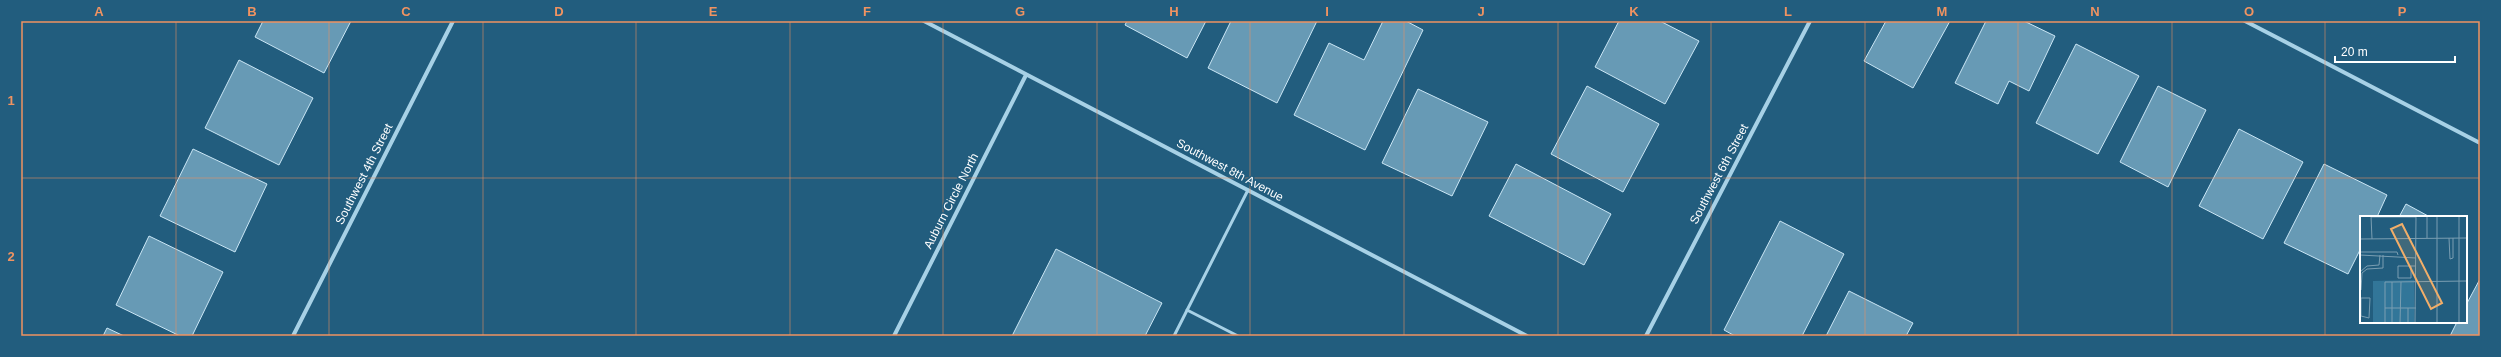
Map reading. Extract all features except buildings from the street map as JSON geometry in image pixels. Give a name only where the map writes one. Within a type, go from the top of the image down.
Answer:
[{"type":"street","name":"Southwest 4th Street","points":[[293,336],[453,21]]},
{"type":"street","name":"Southwest 8th Avenue","points":[[924,21],[1527,336]]},
{"type":"street","name":"Southwest 6th Street","points":[[1646,336],[1810,21]]},
{"type":"street","points":[[2245,21],[2480,143]]},
{"type":"street","name":"Auburn Circle North","points":[[894,336],[1026,75]]},
{"type":"lane","points":[[1174,336],[1248,190]]},
{"type":"lane","points":[[1187,310],[1238,336]]}]
